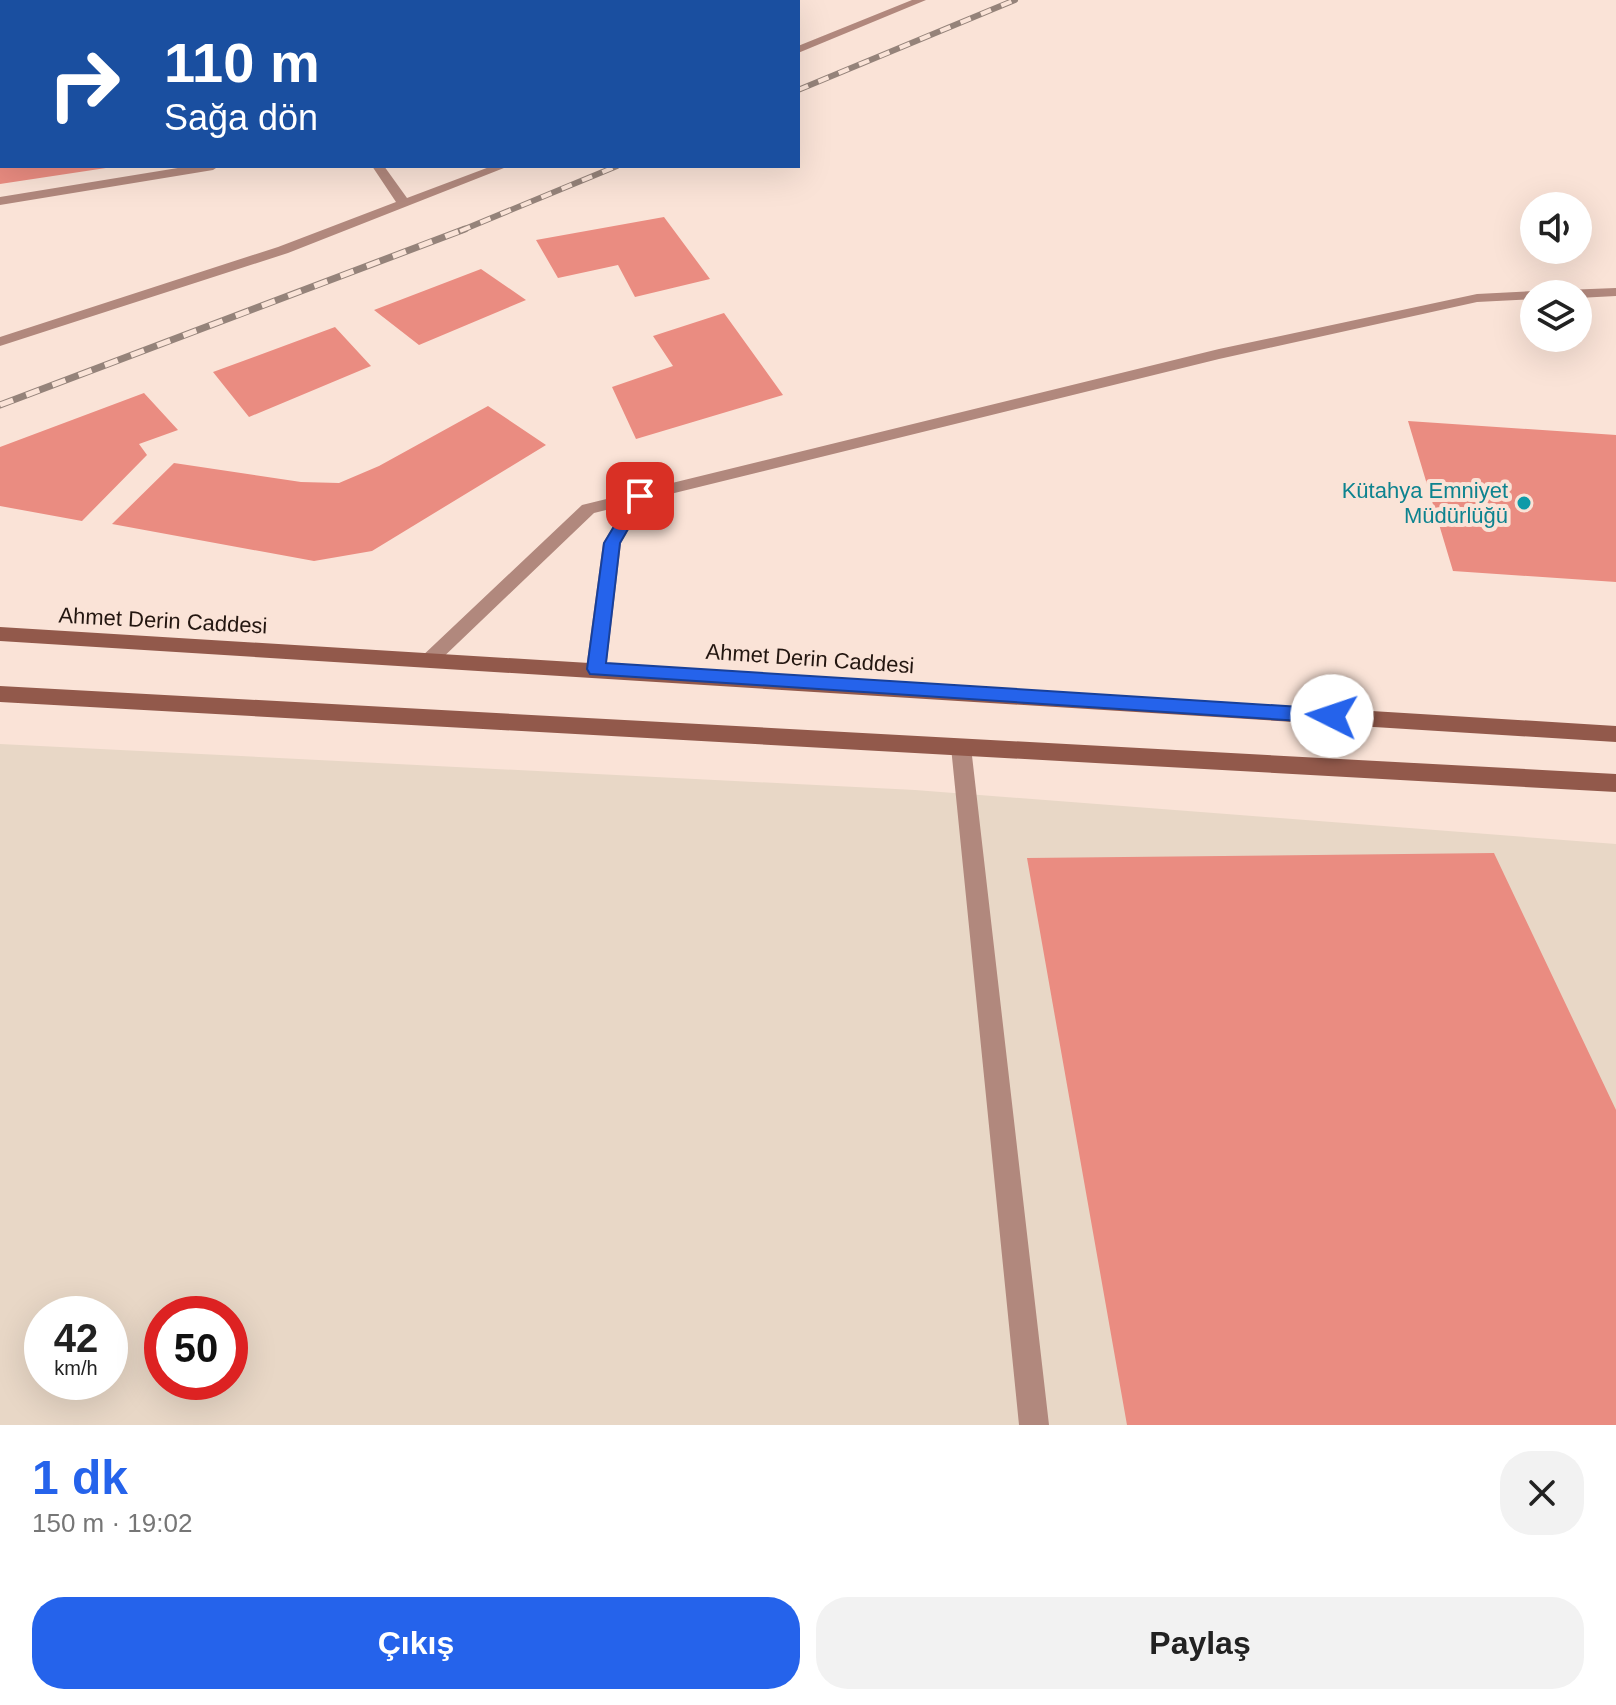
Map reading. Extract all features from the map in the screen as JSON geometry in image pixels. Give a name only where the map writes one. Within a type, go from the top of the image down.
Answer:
[{"type":"main road","name":"Ahmet Derin Caddesi","points":[[0,634],[1616,734]]},
{"type":"main road","points":[[0,694],[1616,783]]},
{"type":"street","points":[[800,49],[921,0]]},
{"type":"street","points":[[0,201],[201,168]]},
{"type":"street","points":[[379,168],[404,204]]},
{"type":"street","points":[[0,342],[283,250],[498,168]]},
{"type":"street","points":[[1592,293],[1616,292]]},
{"type":"street","points":[[428,660],[588,509],[1234,351],[1477,298],[1520,296]]},
{"type":"street","points":[[596,669],[612,543],[640,496]]},
{"type":"street","points":[[961,747],[1034,1425]]},
{"type":"shaded area","points":[[0,744],[915,790],[1616,844],[1616,1425],[0,1425]]},
{"type":"building","points":[[0,168],[106,168],[0,184]]},
{"type":"building","points":[[664,217],[710,279],[635,297],[618,265],[558,278],[536,240]]},
{"type":"building","points":[[481,269],[526,300],[419,345],[374,310]]},
{"type":"building","points":[[724,313],[783,395],[636,439],[612,387],[673,366],[653,336]]},
{"type":"building","points":[[335,327],[371,366],[249,417],[213,372]]},
{"type":"building","points":[[144,393],[178,430],[139,444],[147,455],[82,521],[0,506],[0,447]]},
{"type":"building","points":[[488,406],[546,445],[372,551],[314,561],[112,524],[174,463],[301,482],[339,483],[379,466]]},
{"type":"building","name":"Kütahya Emniyet Müdürlüğü","points":[[1408,421],[1616,435],[1616,582],[1453,571]]},
{"type":"building","points":[[1494,853],[1616,1110],[1616,1425],[1127,1425],[1027,858]]},
{"type":"railway","points":[[800,89],[1015,0]]},
{"type":"railway","points":[[463,230],[612,168]]},
{"type":"railway","points":[[0,405],[463,230]]},
{"type":"place","name":"Kütahya Emniyet Müdürlüğü","points":[[1524,503]]},
{"type":"route","points":[[640,496],[612,543],[596,669],[1332,716]]}]
